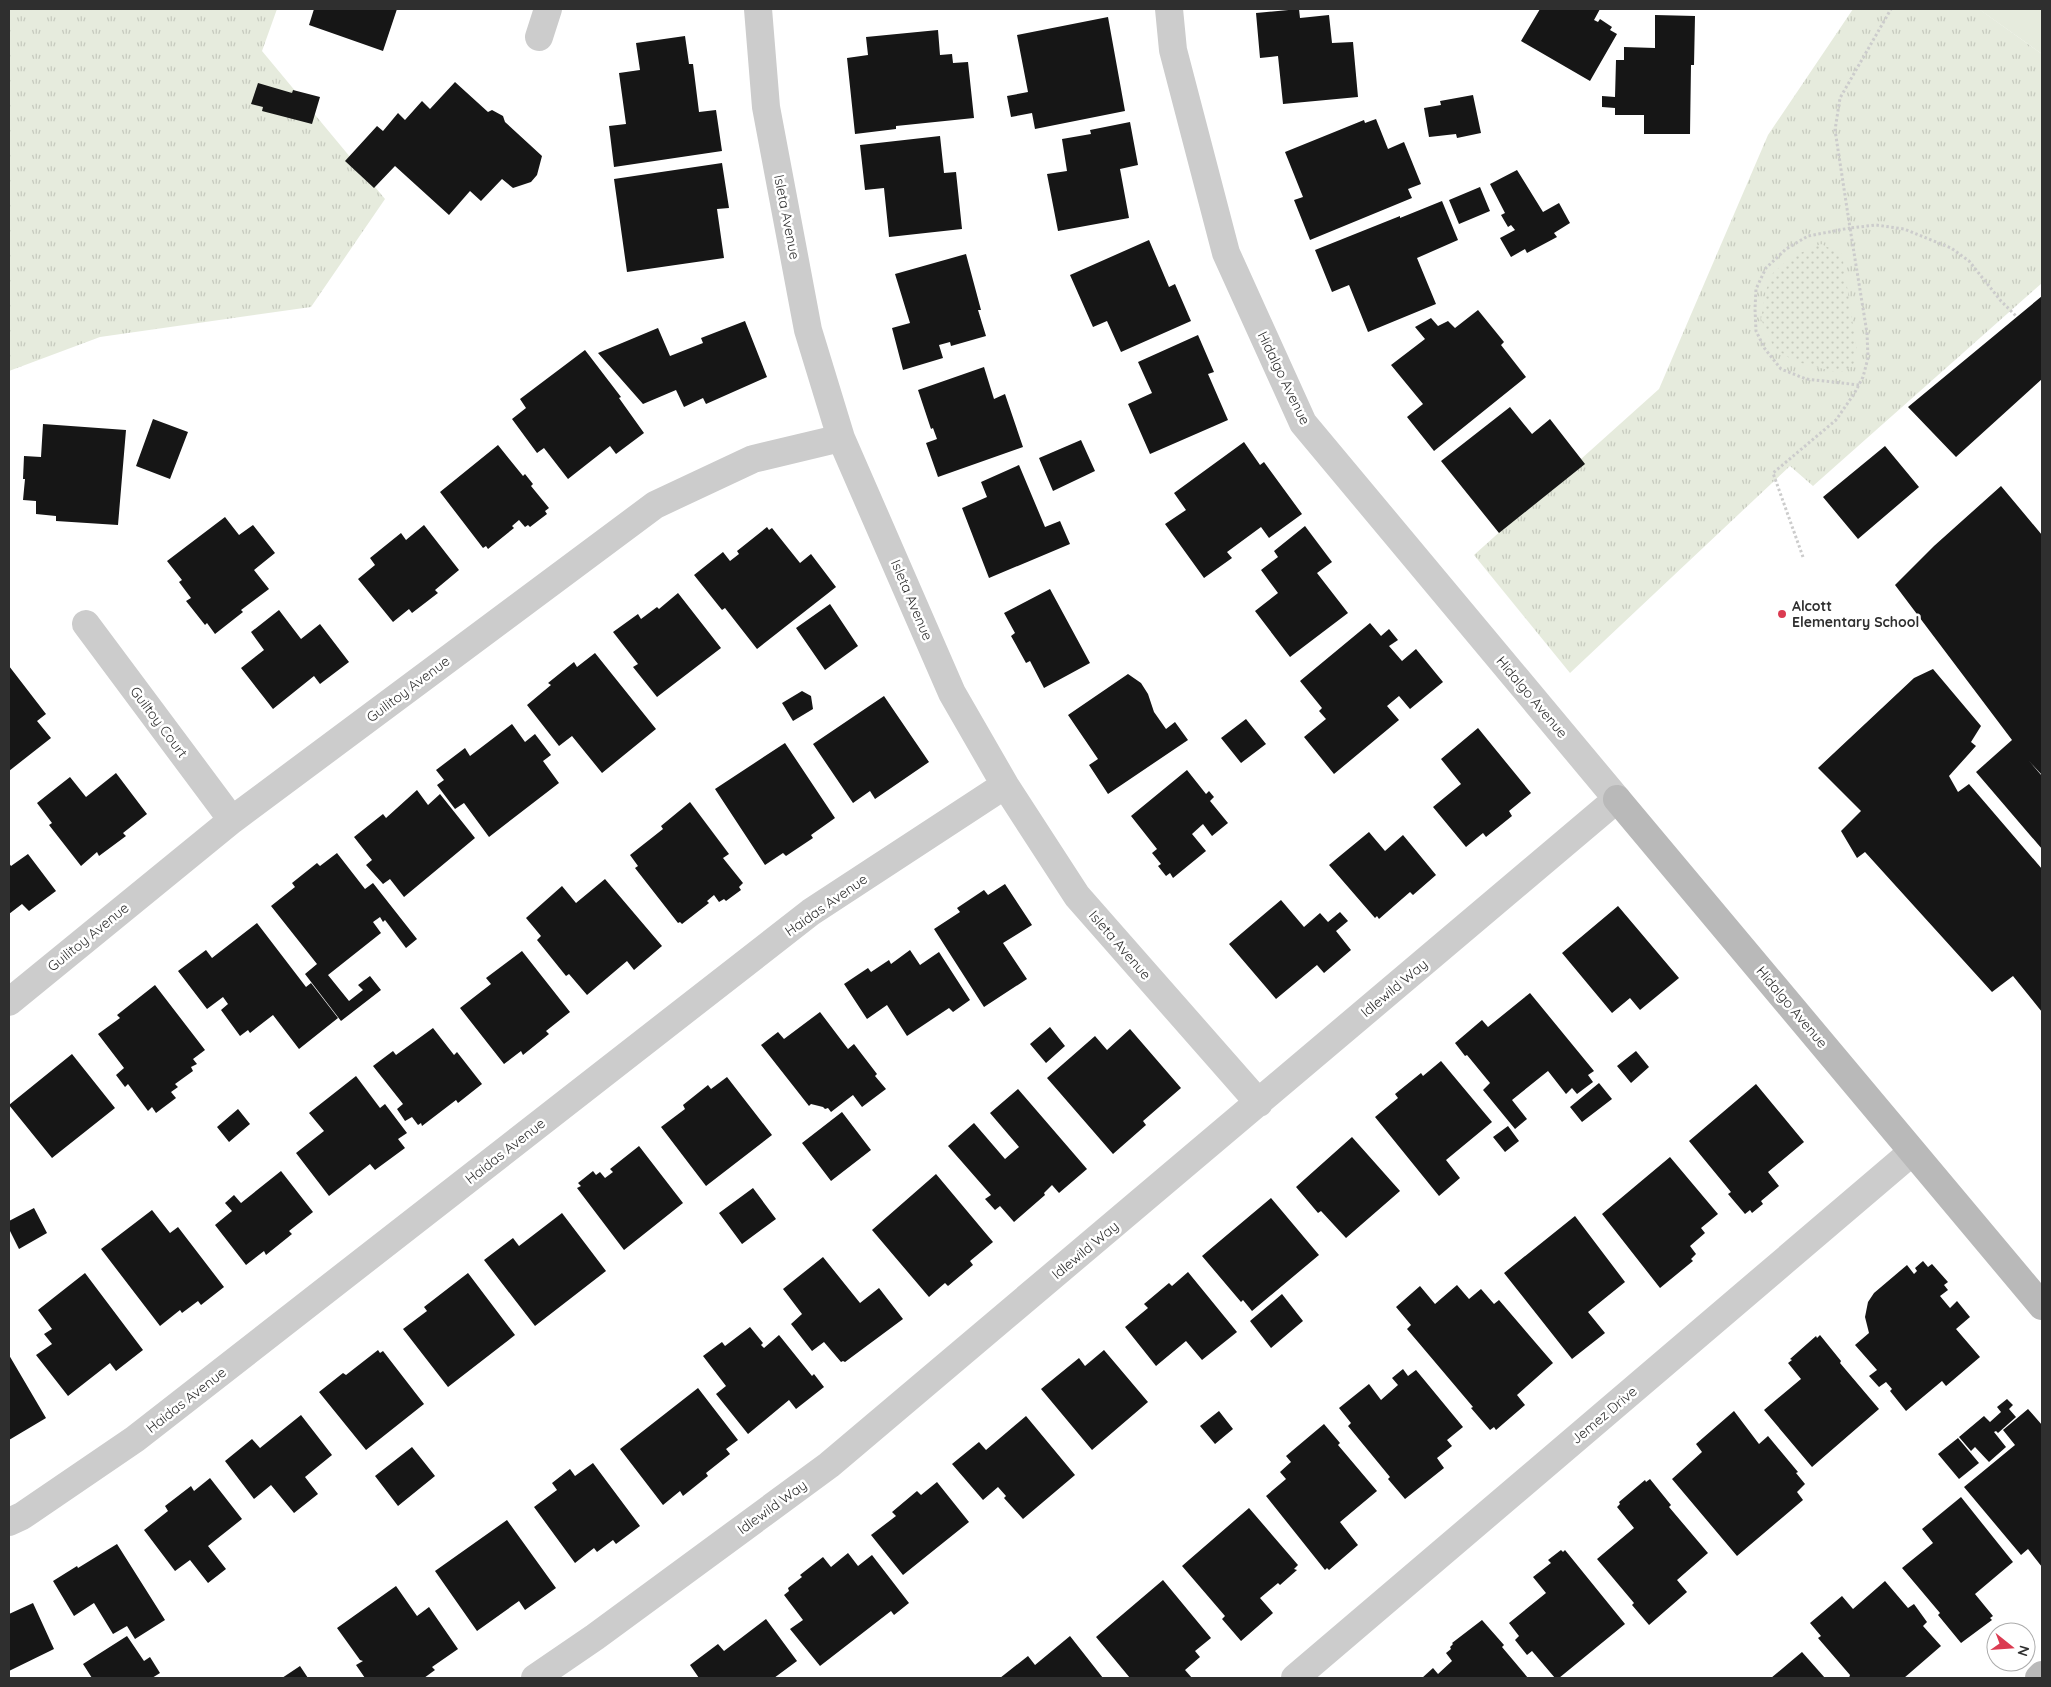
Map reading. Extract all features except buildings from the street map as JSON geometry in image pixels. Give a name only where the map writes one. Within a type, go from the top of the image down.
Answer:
[{"type":"street","points":[[539,38],[548,9]]},
{"type":"street","name":"Isleta Avenue","points":[[758,9],[766,108],[808,330],[841,438],[952,693],[1006,785],[1077,896],[1259,1103]]},
{"type":"street","name":"Hidalgo Avenue","points":[[1169,9],[1173,50],[1226,253],[1303,423],[2042,1306]]},
{"type":"street","name":"Guilitoy Avenue","points":[[9,1002],[232,820],[655,504],[753,459],[841,438]]},
{"type":"street","name":"Guiltoy Court","points":[[86,624],[232,820]]},
{"type":"street","name":"Haidas Avenue","points":[[9,1522],[22,1516],[135,1439],[811,912],[1006,785]]},
{"type":"street","name":"Idlewild Way","points":[[535,1678],[595,1637],[829,1465],[1617,799]]},
{"type":"street","name":"Jemez Drive","points":[[1295,1678],[1912,1152]]},
{"type":"street","points":[[2039,1678],[2042,1675]]},
{"type":"path","points":[[1803,557],[1773,472],[1836,420],[1863,377],[1868,358],[1867,333],[1835,130],[1840,98],[1891,9]]},
{"type":"path","points":[[1859,384],[1806,379],[1781,369],[1764,349],[1756,331],[1756,289],[1766,268],[1786,249],[1808,236],[1876,225],[1904,229],[1951,248],[1970,261],[2001,301],[2017,317]]},
{"type":"green space","points":[[9,9],[277,9],[262,51],[385,199],[311,307],[100,337],[9,371]]},
{"type":"green space","points":[[1853,9],[1979,9],[2042,54],[2042,283],[1813,486],[1790,466],[1570,673],[1474,555],[1659,389],[1768,135]]},
{"type":"green space","points":[[2042,9],[2042,54],[1980,10]]},
{"type":"green space","points":[[1821,244],[1842,254],[1857,351],[1853,366],[1839,373],[1794,361],[1774,348],[1761,319],[1766,290],[1773,273],[1791,257]]},
{"type":"place","name":"Alcott Elementary School","points":[[1782,614]]}]
